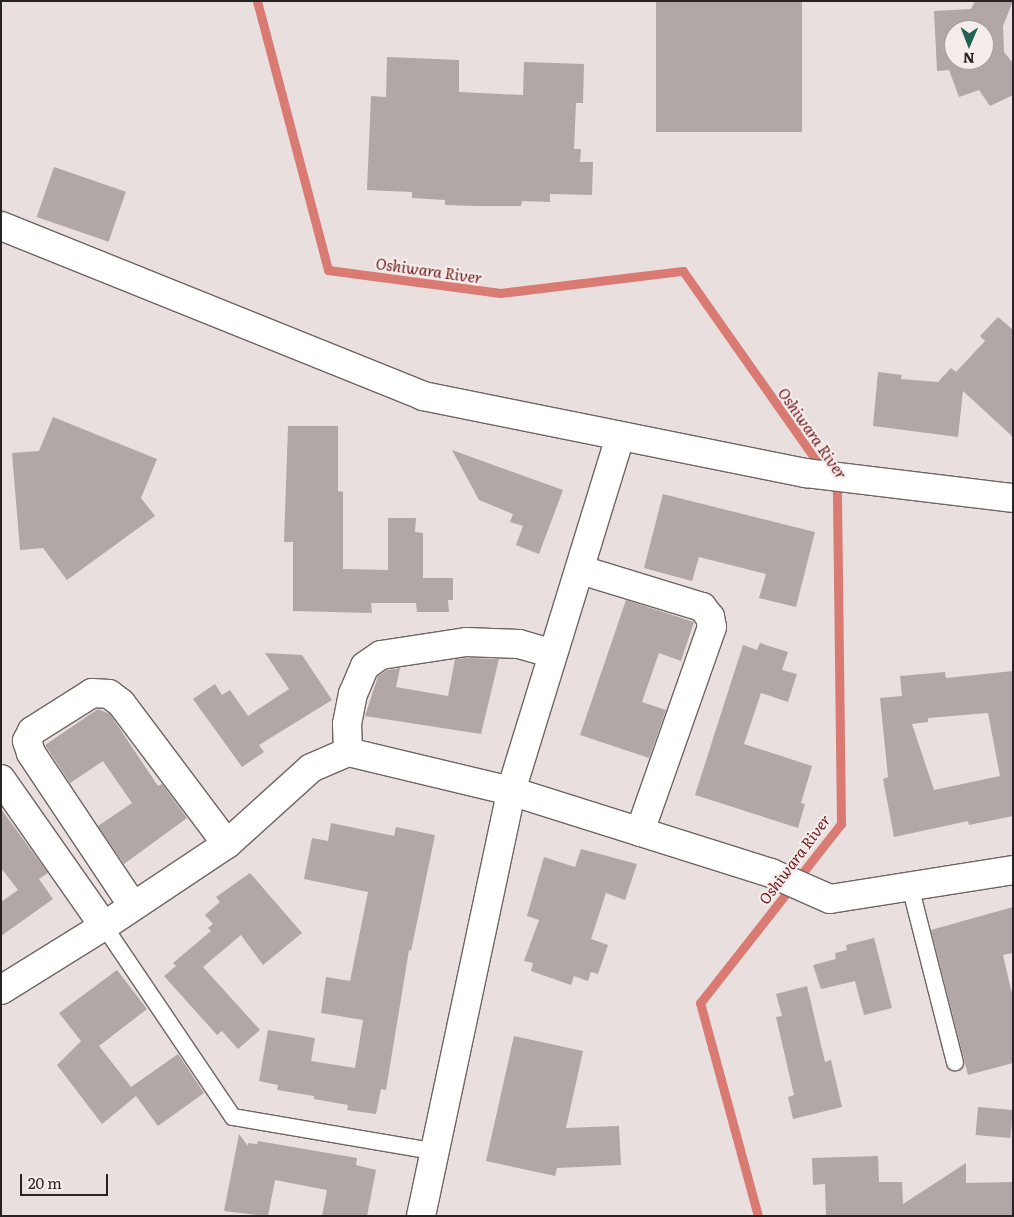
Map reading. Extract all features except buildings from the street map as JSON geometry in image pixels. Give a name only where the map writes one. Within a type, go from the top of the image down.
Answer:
[{"type":"street","points":[[1,226],[423,396],[806,474],[1013,498]]},
{"type":"street","points":[[421,1216],[432,1151],[511,791],[581,570],[620,436]]},
{"type":"street","points":[[581,570],[702,607],[710,616],[712,627],[640,832]]},
{"type":"street","points":[[348,752],[347,724],[353,694],[365,666],[381,655],[466,642],[519,644],[553,654]]},
{"type":"street","points":[[133,906],[31,753],[27,741],[32,732],[92,693],[109,694],[121,703],[227,844]]},
{"type":"street","points":[[1,990],[104,926],[227,844],[311,768],[348,752],[511,791],[771,873],[830,899],[1013,870]]},
{"type":"street","points":[[1,779],[104,926]]},
{"type":"lane","points":[[910,886],[955,1062]]},
{"type":"lane","points":[[104,926],[233,1117],[432,1151]]},
{"type":"waterway","name":"Oshiwara River","points":[[257,1],[328,270],[500,293],[683,271],[822,469]]},
{"type":"waterway","name":"Oshiwara River","points":[[758,1216],[700,1003],[841,824],[837,490],[831,482]]}]
